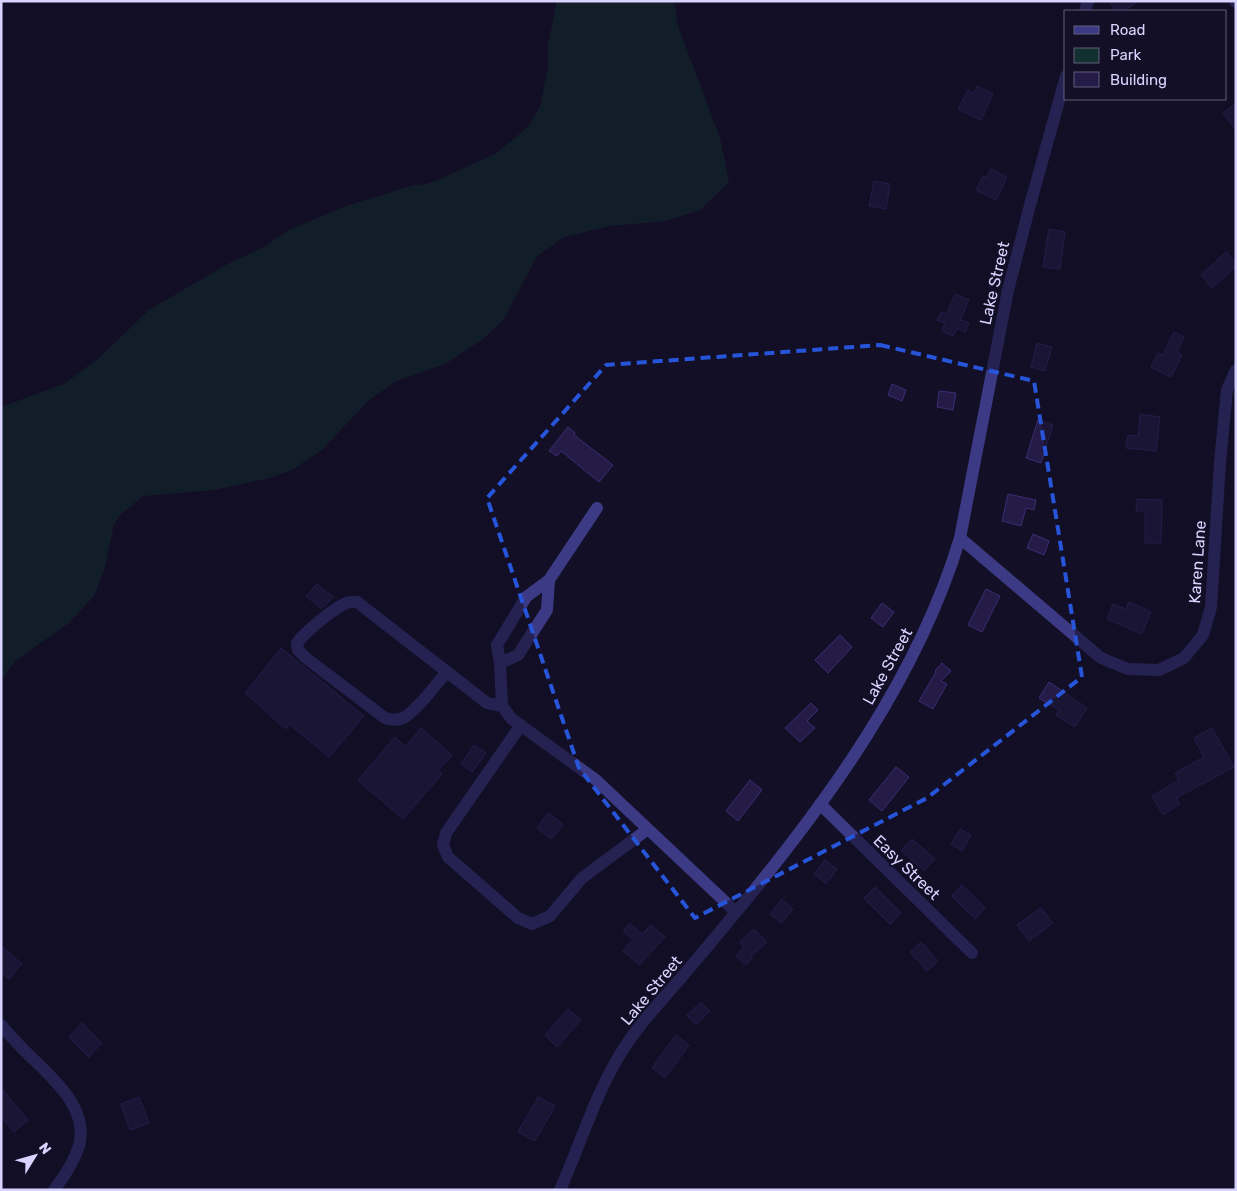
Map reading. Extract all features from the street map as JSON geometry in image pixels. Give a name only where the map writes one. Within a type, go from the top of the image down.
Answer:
[{"type":"street","name":"Lake Street","points":[[560,1190],[598,1094],[627,1043],[654,1008],[736,912],[820,804],[861,744],[926,630],[948,576],[960,538],[1008,290],[1032,195],[1064,83]]},
{"type":"street","name":"Karen Lane","points":[[960,538],[1101,658],[1128,669],[1159,670],[1184,658],[1203,636],[1211,607],[1227,390],[1236,370]]},
{"type":"street","points":[[598,508],[549,580],[526,597],[497,645],[500,663],[502,706],[512,719],[596,780],[736,912]]},
{"type":"street","points":[[500,663],[518,655],[547,610],[549,580]]},
{"type":"street","points":[[447,672],[414,709],[404,718],[394,720],[385,718],[306,658],[298,650],[296,643],[303,634],[341,606],[350,602],[357,602],[487,702],[502,706]]},
{"type":"street","points":[[520,725],[446,833],[443,845],[448,856],[457,866],[518,918],[532,924],[550,916],[582,878],[648,829]]},
{"type":"street","name":"Easy Street","points":[[820,804],[972,953]]},
{"type":"street","points":[[1,1025],[62,1088],[78,1113],[81,1127],[79,1146],[68,1169],[54,1190]]},
{"type":"highlighted area","points":[[880,345],[1034,381],[1082,677],[927,798],[695,918],[579,768],[487,498],[606,365]]},
{"type":"green space","points":[[557,1],[674,1],[678,26],[720,138],[729,182],[700,210],[666,221],[610,226],[564,237],[537,256],[504,319],[483,339],[445,364],[396,381],[368,401],[322,450],[292,470],[269,478],[214,490],[143,496],[120,515],[114,524],[104,570],[94,596],[69,623],[15,661],[1,681],[1,407],[64,384],[99,358],[149,310],[226,265],[264,247],[289,230],[346,206],[418,184],[420,186],[438,180],[497,153],[528,127],[540,107],[548,67],[548,44]]},
{"type":"building","points":[[1109,1],[1138,1],[1126,10],[1115,10]]},
{"type":"building","points":[[977,86],[993,94],[981,120],[958,109],[968,90],[974,93]]},
{"type":"building","points":[[1236,104],[1236,130],[1223,113]]},
{"type":"building","points":[[991,169],[1007,177],[996,200],[976,190],[983,176],[987,177]]},
{"type":"building","points":[[874,181],[890,184],[886,209],[869,206]]},
{"type":"building","points":[[1049,229],[1065,232],[1060,269],[1043,267]]},
{"type":"building","points":[[1226,252],[1236,263],[1236,266],[1212,288],[1201,275]]},
{"type":"building","points":[[955,294],[969,300],[960,320],[969,323],[965,332],[957,328],[953,336],[942,331],[945,323],[937,320],[941,312],[947,314]]},
{"type":"building","points":[[1174,332],[1184,337],[1177,352],[1182,355],[1171,377],[1151,367],[1158,353],[1163,355]]},
{"type":"building","points":[[1037,343],[1052,347],[1045,371],[1031,367]]},
{"type":"building","points":[[892,384],[906,390],[902,401],[888,395]]},
{"type":"building","points":[[939,391],[956,393],[953,410],[937,407]]},
{"type":"building","points":[[1140,414],[1160,417],[1156,451],[1126,448],[1128,435],[1138,436]]},
{"type":"building","points":[[1038,420],[1053,425],[1041,463],[1026,458]]},
{"type":"building","points":[[568,427],[575,433],[574,435],[613,465],[599,482],[561,451],[557,456],[549,451]]},
{"type":"building","points":[[1008,494],[1036,500],[1034,510],[1026,508],[1021,526],[1002,521]]},
{"type":"building","points":[[1137,499],[1162,500],[1161,543],[1145,543],[1145,511],[1136,511]]},
{"type":"building","points":[[1033,534],[1049,541],[1044,555],[1027,548]]},
{"type":"building","points":[[317,584],[333,597],[322,609],[306,596]]},
{"type":"building","points":[[986,589],[1000,596],[982,632],[968,625]]},
{"type":"building","points":[[1129,602],[1151,612],[1142,634],[1107,619],[1113,604],[1126,609]]},
{"type":"building","points":[[882,603],[894,612],[883,627],[871,618]]},
{"type":"building","points":[[840,635],[852,647],[828,673],[815,660]]},
{"type":"building","points":[[281,648],[364,716],[329,757],[289,724],[286,729],[245,693]]},
{"type":"building","points":[[942,663],[951,671],[941,681],[947,684],[933,709],[919,701],[935,671]]},
{"type":"building","points":[[1049,682],[1087,708],[1075,727],[1056,715],[1059,710],[1039,698]]},
{"type":"building","points":[[811,703],[818,710],[807,721],[815,728],[800,742],[785,728]]},
{"type":"building","points":[[421,728],[452,755],[438,771],[442,774],[403,819],[358,780],[395,737],[406,747]]},
{"type":"building","points":[[1212,728],[1234,767],[1176,798],[1180,804],[1163,815],[1152,796],[1179,780],[1175,773],[1204,757],[1194,738]]},
{"type":"building","points":[[474,745],[486,753],[472,772],[461,764]]},
{"type":"building","points":[[896,767],[909,777],[882,811],[869,800]]},
{"type":"building","points":[[750,780],[762,790],[738,821],[726,811]]},
{"type":"building","points":[[548,813],[563,824],[552,839],[537,828]]},
{"type":"building","points":[[960,829],[971,835],[962,851],[951,844]]},
{"type":"building","points":[[912,839],[935,859],[924,871],[901,851]]},
{"type":"building","points":[[825,860],[837,869],[826,884],[814,874]]},
{"type":"building","points":[[962,885],[985,908],[975,919],[952,896]]},
{"type":"building","points":[[875,887],[901,913],[890,924],[864,898]]},
{"type":"building","points":[[782,899],[793,909],[782,923],[770,914]]},
{"type":"building","points":[[1041,908],[1053,923],[1029,941],[1017,925]]},
{"type":"building","points":[[630,923],[642,934],[651,925],[665,937],[639,965],[623,951],[633,940],[623,931]]},
{"type":"building","points":[[754,929],[767,942],[751,956],[752,958],[746,965],[736,956],[744,947],[740,942]]},
{"type":"building","points":[[921,942],[938,961],[927,971],[910,952]]},
{"type":"building","points":[[1,946],[22,964],[9,979],[1,972]]},
{"type":"building","points":[[701,1002],[710,1011],[696,1025],[687,1015]]},
{"type":"building","points":[[568,1009],[581,1020],[557,1047],[545,1035]]},
{"type":"building","points":[[82,1023],[102,1043],[89,1057],[69,1037]]},
{"type":"building","points":[[676,1035],[689,1045],[665,1078],[652,1068]]},
{"type":"building","points":[[1,1088],[28,1120],[14,1132],[1,1116]]},
{"type":"building","points":[[139,1097],[149,1123],[130,1130],[121,1104]]},
{"type":"building","points":[[538,1097],[555,1106],[535,1141],[518,1132]]}]
